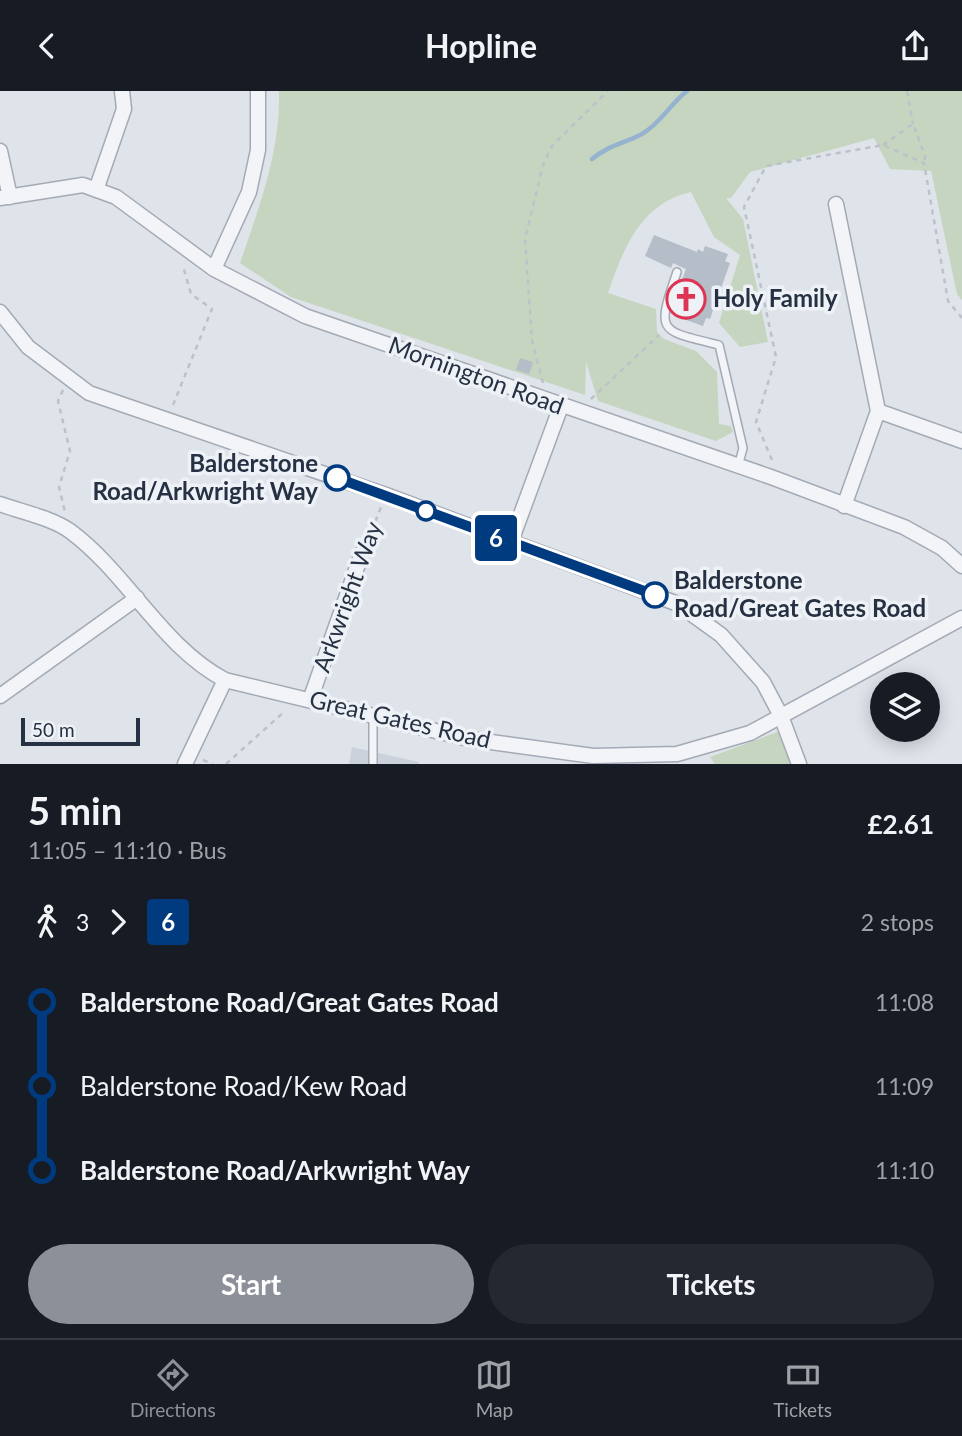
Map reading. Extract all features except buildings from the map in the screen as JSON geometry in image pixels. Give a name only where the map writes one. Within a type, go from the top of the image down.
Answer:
[{"type":"street","points":[[96,190],[124,109],[122,91]]},
{"type":"street","points":[[214,269],[249,192],[258,150],[258,91]]},
{"type":"street","points":[[0,151],[5,197]]},
{"type":"street","name":"Mornington Road","points":[[5,197],[83,185],[116,197],[214,269],[305,316],[771,477],[904,527],[942,548],[962,566]]},
{"type":"street","points":[[836,204],[878,411],[844,506]]},
{"type":"street","points":[[0,311],[28,347],[89,393],[386,495],[510,544],[678,604],[729,644],[763,682],[781,716],[799,764]]},
{"type":"street","points":[[510,544],[561,406]]},
{"type":"street","points":[[878,411],[962,441]]},
{"type":"street","name":"Great Gates Road","points":[[0,504],[64,528],[113,567],[198,666],[225,680],[468,739],[593,756],[677,754],[750,733],[962,618]]},
{"type":"street","name":"Arkwright Way","points":[[310,700],[362,553]]},
{"type":"street","points":[[0,696],[137,598]]},
{"type":"street","points":[[185,764],[225,680]]},
{"type":"lane","points":[[677,272],[663,311],[664,325],[668,330],[719,345],[743,448],[738,467]]},
{"type":"lane","points":[[373,716],[373,764]]},
{"type":"path","points":[[547,399],[532,341],[525,239],[543,165],[552,146],[608,91]]},
{"type":"path","points":[[908,91],[913,124],[925,156],[948,301],[962,318]]},
{"type":"path","points":[[771,477],[772,461],[756,422],[776,357],[744,207],[766,166],[883,145],[913,124]]},
{"type":"path","points":[[883,145],[924,163]]},
{"type":"path","points":[[166,421],[212,309],[191,294],[176,241]]},
{"type":"path","points":[[586,415],[592,395],[657,336],[668,330]]},
{"type":"path","points":[[64,528],[66,515],[59,487],[70,451],[58,401],[69,378]]},
{"type":"path","name":"Arkwright Way","points":[[362,553],[386,495]]},
{"type":"path","points":[[226,764],[289,706],[294,697]]},
{"type":"shaded area","points":[[352,747],[419,762],[349,764]]},
{"type":"green space","points":[[279,91],[962,91],[962,300],[957,294],[931,171],[890,169],[874,138],[750,172],[731,198],[726,198],[743,219],[768,342],[740,347],[719,323],[740,255],[714,237],[691,192],[659,206],[636,230],[620,260],[608,293],[656,309],[657,332],[664,339],[696,351],[717,372],[719,424],[731,426],[733,432],[716,441],[598,401],[586,362],[585,395],[291,297],[240,263],[273,157]]},
{"type":"green space","points":[[780,731],[790,764],[715,764],[710,757]]},
{"type":"waterway","points":[[592,159],[649,130],[687,91]]},
{"type":"bus line","name":"6","points":[[337,478],[510,544],[655,595]]},
{"type":"place","name":"Holy Family","points":[[686,299]]},
{"type":"place","name":"Balderstone Road/Arkwright Way","points":[[337,478]]},
{"type":"place","name":"Balderstone Road/Great Gates Road","points":[[655,595]]}]
